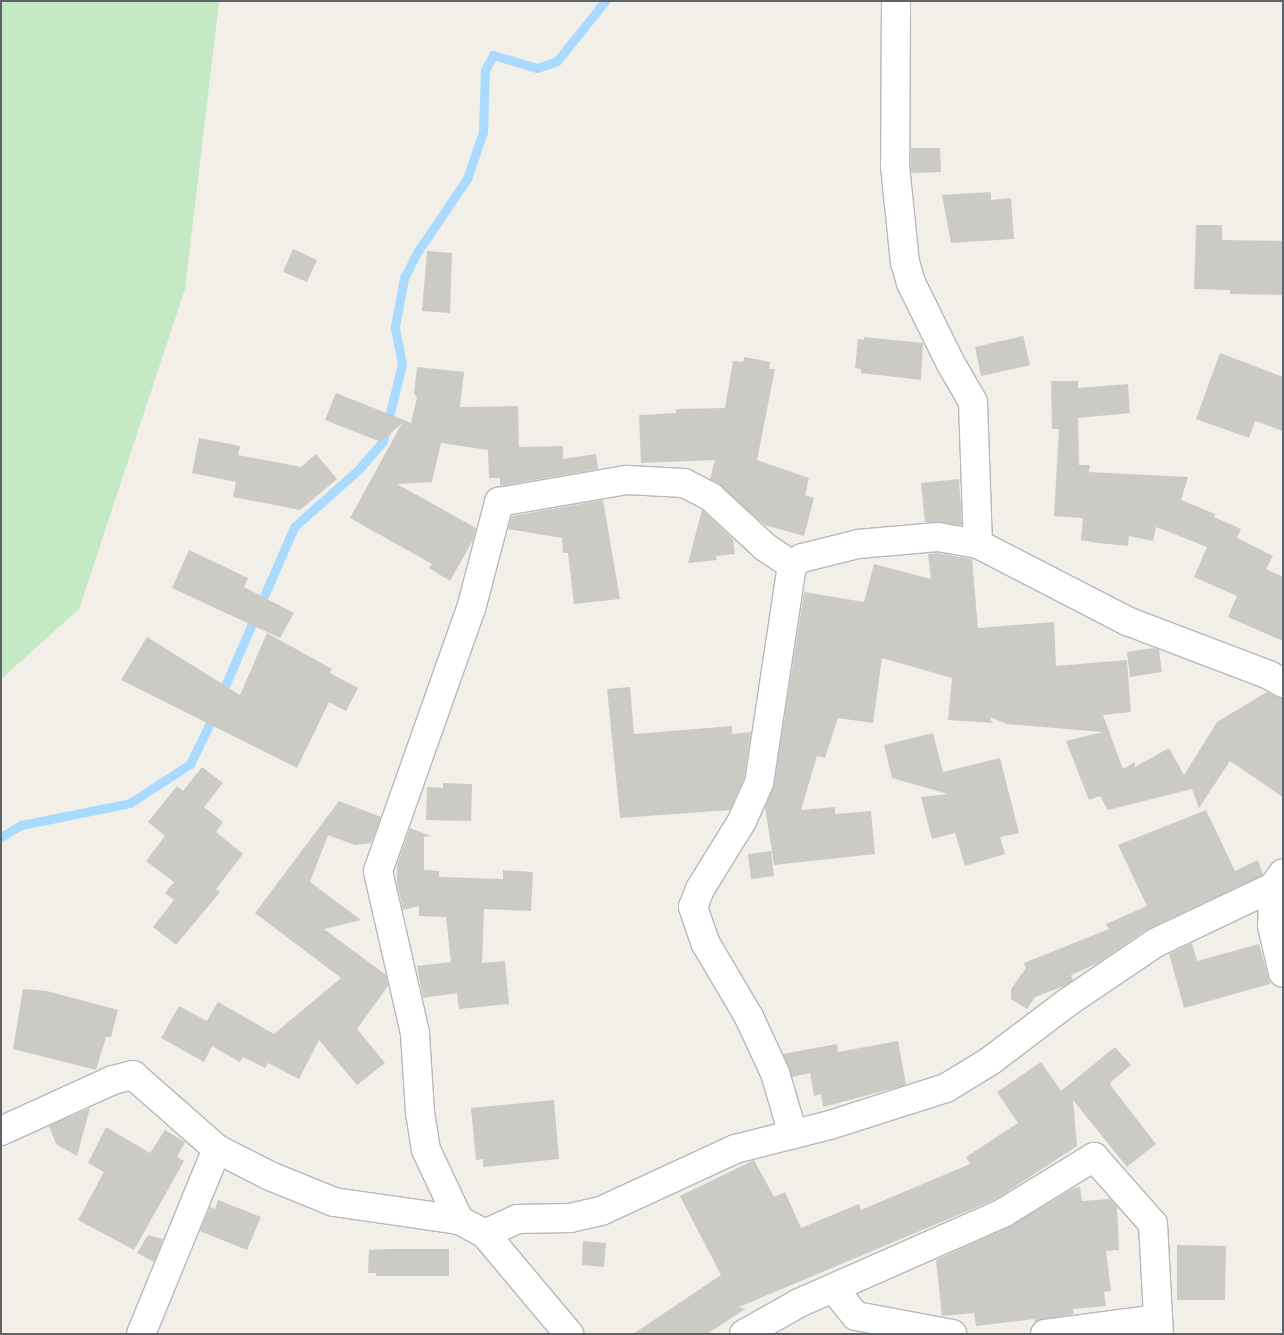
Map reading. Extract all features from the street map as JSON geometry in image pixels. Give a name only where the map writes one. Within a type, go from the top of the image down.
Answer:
[{"type":"street","points":[[896,1],[894,166],[905,262],[911,283],[951,364],[973,402],[978,544]]},
{"type":"street","points":[[459,1220],[426,1150],[420,1113],[415,1033],[378,871],[471,609],[499,502],[627,480],[684,483],[711,498],[765,547],[792,566]]},
{"type":"street","points":[[793,1134],[775,1073],[749,1017],[706,944],[693,907],[700,888],[742,821],[759,783],[792,566],[802,558],[858,544],[938,537],[978,544],[1127,621],[1269,675],[1283,683]]},
{"type":"street","points":[[485,1234],[517,1219],[570,1218],[601,1211],[735,1149],[793,1134],[946,1088],[990,1061],[1068,1002],[1154,942],[1278,880]]},
{"type":"street","points":[[1278,880],[1272,926],[1283,973]]},
{"type":"street","points":[[1,1131],[113,1080],[133,1075],[217,1148],[270,1176],[334,1202],[459,1220],[485,1234],[569,1334]]},
{"type":"street","points":[[141,1334],[217,1148]]},
{"type":"street","points":[[744,1334],[799,1303],[1003,1213],[1094,1156],[1153,1224],[1159,1326],[1045,1334]]},
{"type":"street","points":[[833,1288],[856,1316],[952,1334]]},
{"type":"green space","points":[[1,1],[219,1],[185,289],[79,609],[1,679]]},
{"type":"building","points":[[911,148],[940,148],[941,172],[911,173]]},
{"type":"building","points":[[991,192],[991,200],[1011,198],[1014,239],[951,243],[942,195]]},
{"type":"building","points":[[1196,225],[1222,225],[1222,240],[1283,241],[1283,295],[1230,294],[1230,290],[1194,289]]},
{"type":"building","points":[[293,249],[317,260],[307,282],[283,272]]},
{"type":"building","points":[[427,251],[452,253],[450,313],[422,311]]},
{"type":"building","points":[[1023,336],[1030,365],[981,376],[975,347]]},
{"type":"building","points":[[864,337],[923,343],[921,380],[861,373],[861,369],[855,368],[858,339],[864,340]]},
{"type":"building","points":[[1220,353],[1283,377],[1283,431],[1255,421],[1249,438],[1196,419]]},
{"type":"building","points":[[744,357],[770,362],[769,369],[775,369],[757,460],[809,478],[805,495],[814,498],[804,536],[765,525],[710,479],[715,460],[641,463],[639,415],[676,413],[676,409],[725,408],[733,361],[743,362]]},
{"type":"building","points":[[417,367],[464,372],[460,407],[518,406],[519,447],[563,446],[563,459],[596,454],[598,469],[500,486],[500,478],[489,478],[488,450],[441,443],[432,482],[397,484],[476,528],[473,540],[450,581],[429,568],[432,564],[350,518],[402,423],[381,442],[325,420],[336,393],[411,423],[417,397],[414,394]]},
{"type":"building","points":[[1051,381],[1078,381],[1078,388],[1128,384],[1130,413],[1078,418],[1079,465],[1090,465],[1089,472],[1188,477],[1181,500],[1215,514],[1214,517],[1241,529],[1237,538],[1273,556],[1266,569],[1283,577],[1283,641],[1228,617],[1237,596],[1194,577],[1207,547],[1156,527],[1153,541],[1129,536],[1128,546],[1081,540],[1083,518],[1054,516],[1059,429],[1052,429]]},
{"type":"building","points":[[199,438],[240,446],[238,455],[301,467],[316,454],[337,479],[300,510],[233,497],[236,482],[192,473]]},
{"type":"building","points":[[959,479],[962,525],[925,522],[921,483]]},
{"type":"building","points":[[603,500],[620,599],[574,604],[568,553],[563,553],[562,538],[508,529],[512,516]]},
{"type":"building","points":[[702,510],[733,539],[735,554],[716,556],[717,560],[688,563]]},
{"type":"building","points":[[189,550],[248,578],[244,587],[294,613],[280,638],[172,588]]},
{"type":"building","points":[[937,553],[972,559],[978,628],[1054,622],[1056,666],[1127,660],[1131,712],[1103,715],[1123,769],[1135,762],[1135,767],[1169,748],[1184,775],[1217,722],[1267,692],[1283,699],[1283,797],[1230,761],[1199,808],[1192,789],[1108,810],[1100,796],[1089,800],[1066,741],[1103,732],[1007,724],[990,717],[992,723],[948,720],[952,678],[882,658],[873,723],[838,718],[825,758],[817,756],[801,810],[835,807],[835,814],[871,811],[875,854],[774,865],[765,807],[774,785],[804,592],[864,602],[874,564],[931,579],[928,554]]},
{"type":"building","points":[[267,633],[332,669],[330,673],[358,688],[346,711],[329,702],[297,768],[121,680],[147,637],[240,695]]},
{"type":"building","points":[[1154,648],[1159,650],[1162,672],[1130,677],[1127,652]]},
{"type":"building","points":[[630,687],[634,734],[732,726],[732,734],[751,732],[744,779],[730,810],[620,818],[607,689]]},
{"type":"building","points":[[933,733],[943,772],[1000,758],[1019,833],[1000,837],[1005,854],[965,866],[955,833],[932,839],[921,797],[948,794],[892,778],[884,745]]},
{"type":"building","points":[[202,767],[223,783],[204,807],[223,822],[216,832],[243,854],[216,889],[220,892],[176,945],[153,927],[174,900],[165,893],[174,882],[146,861],[165,836],[148,822],[177,786],[183,791]]},
{"type":"building","points":[[443,783],[472,784],[471,821],[426,820],[427,787],[443,788]]},
{"type":"building","points":[[339,801],[381,817],[371,843],[355,845],[328,835],[310,882],[361,920],[324,929],[386,975],[388,986],[357,1029],[385,1063],[357,1085],[319,1040],[299,1079],[268,1063],[265,1068],[243,1057],[240,1062],[212,1046],[204,1062],[161,1038],[179,1006],[207,1021],[218,1002],[274,1034],[341,978],[255,913]]},
{"type":"building","points":[[1206,810],[1235,871],[1258,860],[1263,875],[1146,930],[1098,963],[1071,975],[1073,980],[1064,986],[1035,997],[1027,1009],[1011,999],[1011,989],[1026,968],[1024,963],[1109,929],[1106,924],[1147,906],[1118,845]]},
{"type":"building","points":[[410,828],[431,836],[424,837],[424,870],[439,871],[439,877],[503,879],[503,870],[533,872],[531,911],[484,909],[482,963],[505,961],[509,1004],[459,1009],[457,993],[423,998],[417,966],[451,962],[446,917],[419,916],[419,906],[403,910],[397,883],[397,865]]},
{"type":"building","points":[[771,851],[774,876],[751,879],[748,854]]},
{"type":"building","points":[[1192,943],[1197,961],[1259,944],[1270,984],[1184,1008],[1169,954]]},
{"type":"building","points":[[23,989],[47,991],[118,1010],[111,1037],[106,1037],[96,1070],[13,1049]]},
{"type":"building","points":[[898,1041],[906,1085],[823,1107],[821,1094],[814,1096],[810,1073],[792,1077],[783,1054],[837,1044],[838,1052]]},
{"type":"building","points":[[1115,1047],[1131,1065],[1110,1083],[1111,1086],[1156,1144],[1127,1167],[1073,1100],[1077,1146],[996,1199],[739,1307],[745,1309],[707,1334],[633,1334],[721,1275],[680,1196],[754,1160],[774,1197],[785,1192],[801,1228],[859,1204],[861,1210],[970,1164],[966,1157],[1018,1123],[997,1092],[1041,1062],[1061,1091]]},
{"type":"building","points":[[554,1100],[559,1159],[483,1167],[483,1159],[476,1160],[471,1108]]},
{"type":"building","points":[[90,1108],[77,1156],[56,1144],[49,1126]]},
{"type":"building","points":[[106,1127],[150,1153],[165,1130],[185,1142],[177,1157],[184,1161],[134,1250],[78,1220],[104,1172],[88,1163]]},
{"type":"building","points":[[1080,1187],[1082,1201],[1110,1199],[1117,1206],[1119,1250],[1106,1251],[1111,1291],[1104,1292],[1106,1306],[1073,1309],[1074,1314],[1035,1322],[1034,1319],[976,1326],[974,1313],[942,1316],[936,1260],[1009,1227],[1074,1188]]},
{"type":"building","points":[[218,1200],[261,1217],[247,1250],[200,1231],[210,1207],[215,1209]]},
{"type":"building","points":[[148,1235],[163,1239],[154,1262],[137,1253]]},
{"type":"building","points":[[583,1241],[606,1243],[604,1267],[582,1265]]},
{"type":"building","points":[[1177,1245],[1226,1246],[1225,1300],[1177,1300]]},
{"type":"building","points":[[449,1249],[449,1276],[376,1276],[376,1273],[368,1273],[369,1250]]},
{"type":"waterway","points":[[221,695],[294,527],[358,470],[383,441],[402,364],[395,327],[404,278],[418,251],[467,179],[483,132],[485,70],[493,55],[537,68],[557,61],[605,1]]},
{"type":"waterway","points":[[1,837],[21,825],[130,803],[190,764],[214,715]]}]
